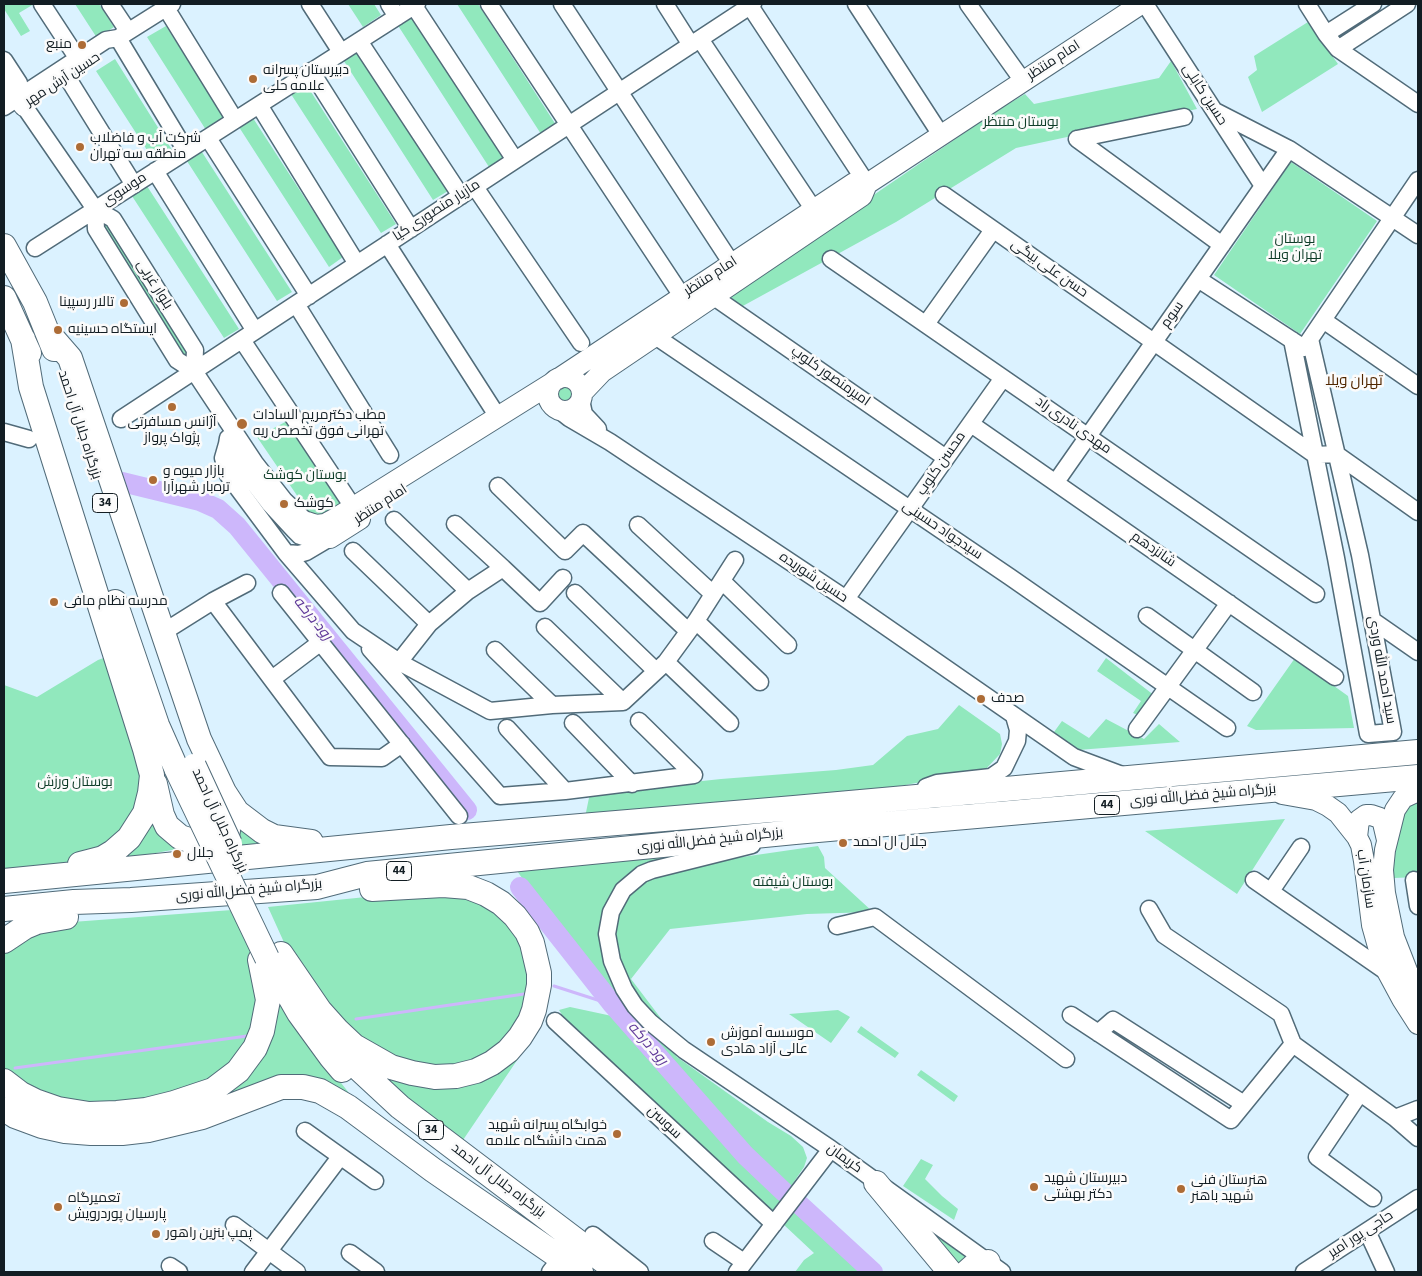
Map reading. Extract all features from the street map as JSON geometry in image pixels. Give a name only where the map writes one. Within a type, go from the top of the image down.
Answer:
[{"type":"highway","name":"بزرگراه جلال آل احمد","points":[[4,246],[35,302],[50,335],[155,664],[185,768],[250,924],[298,986],[327,1030],[366,1075],[400,1107],[618,1272]]},
{"type":"highway","name":"بزرگراه جلال آل احمد","points":[[4,298],[40,380],[151,707],[185,768],[299,1013],[331,1057],[370,1098],[417,1137],[534,1222],[595,1272]]},
{"type":"highway","points":[[50,335],[70,358],[199,739],[224,792],[237,812],[249,823],[274,836],[358,847]]},
{"type":"highway","points":[[23,339],[32,387],[145,749],[162,815],[167,826],[180,837],[198,843],[212,842],[223,837],[233,826],[237,812]]},
{"type":"highway","name":"بزرگراه شیخ فضل‌الله نوری","points":[[4,881],[451,837],[891,800],[1418,752]]},
{"type":"highway","points":[[4,881],[90,862],[103,858],[113,852],[129,838],[141,822],[148,803],[152,775]]},
{"type":"highway","name":"بزرگراه شیخ فضل‌الله نوری","points":[[4,910],[74,902],[131,900],[317,887],[367,874],[795,832],[1418,777]]},
{"type":"highway","points":[[274,956],[354,1046],[391,1067],[412,1073],[435,1077],[456,1076],[476,1071],[492,1063],[508,1051],[530,1021],[539,985],[535,952],[527,932],[515,916],[501,903],[486,894],[468,887],[443,885],[370,890],[317,887]]},
{"type":"highway","points":[[4,941],[19,930],[37,922],[77,916],[131,900]]},
{"type":"highway","points":[[4,1081],[28,1098],[58,1109],[89,1114],[146,1110],[213,1090],[238,1071],[255,1048],[264,1025],[268,1000],[250,924]]},
{"type":"highway","points":[[4,1109],[15,1116],[42,1126],[91,1133],[122,1133],[148,1130],[202,1117],[281,1087],[304,1087],[320,1091],[348,1107],[434,1170],[581,1272]]},
{"type":"highway","points":[[876,1183],[950,1272]]},
{"type":"highway","points":[[967,1272],[976,1264],[995,1267]]},
{"type":"main road","name":"امام منتظر","points":[[581,397],[602,372],[862,196],[867,184],[1141,4]]},
{"type":"main road","name":"امام منتظر","points":[[330,538],[554,393],[682,296],[854,183],[867,184]]},
{"type":"main road","points":[[564,377],[571,378],[580,387],[581,397],[572,410],[566,411],[554,393],[564,377]]},
{"type":"main road","name":"امام منتظر","points":[[307,522],[316,525],[325,524],[498,417],[554,393]]},
{"type":"main road","name":"سازمان آب","points":[[1260,791],[1316,800],[1338,813],[1357,837],[1364,861],[1372,925],[1379,950],[1388,973],[1418,1024]]},
{"type":"main road","name":"سازمان آب","points":[[1418,791],[1403,798],[1395,810],[1387,840],[1383,875],[1390,924],[1405,966],[1418,994]]},
{"type":"main road","points":[[1357,837],[1359,820],[1366,815],[1371,815],[1380,818],[1387,840]]},
{"type":"street","points":[[42,4],[78,59]]},
{"type":"street","points":[[110,4],[123,35],[186,152]]},
{"type":"street","points":[[310,4],[342,52]]},
{"type":"street","points":[[489,4],[682,296]]},
{"type":"street","points":[[562,4],[732,264]]},
{"type":"street","points":[[665,4],[696,42],[814,210]]},
{"type":"street","points":[[856,4],[940,135]]},
{"type":"street","points":[[968,4],[1023,81]]},
{"type":"street","name":"حسین کابلی","points":[[1145,4],[1263,186]]},
{"type":"street","points":[[1307,4],[1326,34],[1338,48],[1418,104]]},
{"type":"street","points":[[1326,34],[1373,4]]},
{"type":"street","points":[[1338,48],[1406,4]]},
{"type":"street","points":[[416,5],[515,160]]},
{"type":"street","name":"موسوی","points":[[35,248],[359,41],[393,10],[416,5]]},
{"type":"street","points":[[752,5],[867,184]]},
{"type":"street","name":"مازیار منصوری کیا","points":[[121,419],[752,5]]},
{"type":"street","points":[[169,6],[235,120]]},
{"type":"street","name":"حسین آرش مهر","points":[[4,118],[15,103],[78,59],[106,40],[123,35],[169,6]]},
{"type":"street","name":"حسین آرش مهر","points":[[15,103],[67,77],[111,49],[123,35]]},
{"type":"street","points":[[359,41],[581,343]]},
{"type":"street","points":[[4,60],[19,84],[15,103]]},
{"type":"street","points":[[311,72],[411,229]]},
{"type":"street","points":[[67,77],[134,185]]},
{"type":"street","name":"بلوار غربی","points":[[4,83],[15,103],[96,209],[96,229],[177,360],[194,371],[230,437],[255,463],[284,500],[307,522]]},
{"type":"street","points":[[259,105],[357,264]]},
{"type":"street","points":[[1215,111],[1289,148],[1418,235]]},
{"type":"street","points":[[1184,117],[1077,139],[1222,245]]},
{"type":"street","points":[[208,138],[390,455]]},
{"type":"street","name":"سوم","points":[[1056,482],[1289,148]]},
{"type":"street","points":[[155,172],[248,335],[353,507]]},
{"type":"street","points":[[1198,279],[1302,342],[1323,320],[1418,180]]},
{"type":"street","name":"حسن علی بیگی","points":[[944,195],[1315,455]]},
{"type":"street","points":[[926,324],[993,230]]},
{"type":"street","points":[[387,244],[498,417]]},
{"type":"street","name":"مهدی نادری راد","points":[[831,259],[1316,594]]},
{"type":"street","name":"امیرمنصور کلوپ","points":[[714,297],[946,458]]},
{"type":"street","points":[[1323,320],[1418,386]]},
{"type":"street","name":"سیدجواد حسینی","points":[[655,336],[1010,577],[1226,728]]},
{"type":"street","name":"سید احمد الله وردی","points":[[1302,342],[1336,454],[1360,555],[1392,732],[1368,734],[1315,455],[1302,342]]},
{"type":"street","name":"محسن کلوپ","points":[[846,599],[1003,378]]},
{"type":"street","name":"حسین شوریده","points":[[554,393],[610,442],[846,599],[1074,757],[1130,778]]},
{"type":"street","name":"حسین شوریده","points":[[581,397],[584,414],[610,442]]},
{"type":"street","name":"شانزدهم","points":[[971,424],[1336,677]]},
{"type":"street","points":[[4,432],[29,439]]},
{"type":"street","points":[[230,437],[223,458],[228,475],[286,553],[500,796],[632,784],[694,775],[639,721]]},
{"type":"street","name":"بلوار غربی","points":[[230,437],[231,453],[282,518],[300,536],[318,541],[330,538]]},
{"type":"street","points":[[1315,455],[1336,454],[1418,512]]},
{"type":"street","points":[[498,486],[565,551],[583,532],[760,682]]},
{"type":"street","points":[[394,520],[468,591]]},
{"type":"street","points":[[455,524],[540,603],[563,578]]},
{"type":"street","points":[[638,525],[788,645]]},
{"type":"street","name":"امام منتظر","points":[[286,553],[299,554],[306,552],[330,538]]},
{"type":"street","points":[[353,551],[429,624]]},
{"type":"street","points":[[353,630],[399,662],[490,711],[552,705],[623,702],[661,666],[692,626],[735,560]]},
{"type":"street","points":[[399,662],[429,624],[468,591],[503,568]]},
{"type":"street","points":[[162,633],[213,601],[247,583]]},
{"type":"street","points":[[281,593],[459,816]]},
{"type":"street","points":[[575,593],[730,723]]},
{"type":"street","points":[[213,601],[330,757],[382,758],[402,744]]},
{"type":"street","points":[[1137,730],[1229,603]]},
{"type":"street","points":[[1147,616],[1254,692]]},
{"type":"street","points":[[1372,620],[1418,652]]},
{"type":"street","points":[[545,627],[623,702]]},
{"type":"street","points":[[272,679],[321,642]]},
{"type":"street","points":[[1352,650],[1376,645]]},
{"type":"street","points":[[495,650],[552,705]]},
{"type":"street","points":[[891,800],[937,784],[991,777],[1004,768],[1018,741],[1018,730],[1014,716]]},
{"type":"street","points":[[573,723],[632,784]]},
{"type":"street","points":[[507,728],[565,791]]},
{"type":"street","name":"کریمان","points":[[795,832],[652,870],[633,881],[622,890],[616,900],[611,912],[607,934],[617,976],[635,1006],[650,1022],[684,1050],[831,1149],[995,1267]]},
{"type":"street","points":[[1271,891],[1301,847]]},
{"type":"street","points":[[1254,880],[1388,973]]},
{"type":"street","points":[[1414,880],[1418,906]]},
{"type":"street","points":[[1149,909],[1164,935],[1281,1014],[1293,1044],[1395,1118],[1418,1138]]},
{"type":"street","points":[[837,926],[874,918],[1066,1059]]},
{"type":"street","points":[[1071,1015],[1098,1033],[1113,1020],[1244,1104],[1293,1044]]},
{"type":"street","name":"سوسن","points":[[555,1021],[774,1224]]},
{"type":"street","points":[[1360,1093],[1317,1157],[1373,1198]]},
{"type":"street","points":[[1395,1118],[1418,1109]]},
{"type":"street","points":[[305,1131],[375,1181]]},
{"type":"street","points":[[714,1241],[740,1267],[831,1149]]},
{"type":"street","points":[[253,1272],[340,1157]]},
{"type":"street","name":"حاجی پور امیر","points":[[1304,1272],[1418,1198]]},
{"type":"street","points":[[234,1225],[298,1272]]},
{"type":"street","points":[[1367,1231],[1386,1272]]},
{"type":"street","points":[[593,1235],[640,1272]]},
{"type":"street","points":[[350,1253],[376,1272]]},
{"type":"green space","points":[[4,4],[34,4],[19,13],[30,31],[21,36],[4,9]]},
{"type":"green space","points":[[75,4],[99,4],[114,27],[97,38]]},
{"type":"green space","points":[[348,4],[374,4],[381,15],[363,27]]},
{"type":"green space","points":[[457,4],[478,4],[556,125],[541,134]]},
{"type":"green space","points":[[412,15],[504,158],[489,167],[397,24]]},
{"type":"green space","points":[[1308,22],[1338,64],[1262,112],[1248,77],[1257,70],[1254,56]]},
{"type":"green space","points":[[166,26],[225,119],[206,130],[147,37]]},
{"type":"green space","points":[[356,48],[448,191],[433,200],[342,58]]},
{"type":"green space","points":[[115,59],[174,153],[156,164],[96,71]]},
{"type":"green space","name":"بوستان منتظر","points":[[1171,61],[1197,109],[1016,148],[896,222],[741,307],[730,296],[878,192],[995,112],[1025,94],[1034,104],[1159,78]]},
{"type":"green space","points":[[304,81],[396,224],[381,233],[289,91]]},
{"type":"green space","points":[[251,115],[343,257],[329,267],[237,124]]},
{"type":"green space","points":[[200,149],[292,292],[277,301],[185,158]]},
{"type":"green space","name":"بوستان تهران ویلا","points":[[1291,162],[1377,221],[1300,334],[1214,275]]},
{"type":"green space","points":[[147,186],[239,329],[224,338],[132,196]]},
{"type":"green space","points":[[100,222],[106,223],[188,353],[186,357],[182,357]]},
{"type":"green space","points":[[569,381],[576,386],[574,403],[566,407],[557,405],[551,394]]},
{"type":"green space","name":"بوستان کوشک","points":[[289,420],[345,504],[322,518],[309,513],[257,437]]},
{"type":"green space","name":"بوستان ورزش","points":[[109,656],[144,758],[137,822],[84,860],[4,871],[4,685],[37,697],[98,660]]},
{"type":"green space","points":[[1106,658],[1155,696],[1140,716],[1133,713],[1141,701],[1097,671]]},
{"type":"green space","points":[[1295,658],[1348,696],[1354,728],[1256,730],[1247,726]]},
{"type":"green space","points":[[959,705],[1000,734],[1002,744],[1000,754],[984,771],[838,798],[584,822],[590,793],[873,765],[907,736],[938,729]]},
{"type":"green space","points":[[1106,719],[1144,739],[1159,724],[1180,742],[1078,750],[1054,732],[1062,721],[1089,738]]},
{"type":"green space","points":[[1418,800],[1418,877],[1394,878],[1392,855],[1404,809]]},
{"type":"green space","points":[[1285,819],[1237,894],[1145,831]]},
{"type":"green space","points":[[149,820],[188,847],[97,864]]},
{"type":"green space","points":[[241,824],[274,842],[242,848],[235,831]]},
{"type":"green space","name":"بوستان شیفته","points":[[818,846],[824,857],[825,868],[873,912],[807,914],[670,929],[631,979],[666,1025],[663,1028],[639,1004],[616,961],[614,913],[620,900],[647,877],[701,863]]},
{"type":"green space","points":[[706,854],[627,882],[607,953],[677,1057],[768,1122],[791,1136],[803,1147],[807,1158],[804,1167],[789,1189],[760,1164],[654,1045],[591,968],[515,868],[593,860]]},
{"type":"green space","points":[[448,890],[502,911],[531,962],[527,1015],[489,1060],[427,1071],[349,1035],[287,949],[268,907]]},
{"type":"green space","points":[[232,910],[255,960],[257,1028],[227,1075],[142,1105],[57,1102],[4,1074],[4,949],[59,923]]},
{"type":"green space","points":[[278,997],[315,1050],[349,1093],[319,1078],[286,1077],[273,1079],[248,1088],[192,1112],[130,1127],[109,1128],[67,1125],[47,1121],[4,1104],[4,1089],[35,1107],[54,1113],[75,1117],[105,1119],[139,1118],[159,1115],[195,1107],[211,1101],[235,1086],[257,1065],[276,1027]]},
{"type":"green space","points":[[570,1007],[612,1016],[624,1028],[653,1060],[676,1090],[741,1162],[782,1200],[773,1214],[566,1021],[559,1010]]},
{"type":"green space","points":[[838,1010],[850,1017],[831,1043],[789,1014]]},
{"type":"green space","points":[[861,1026],[899,1053],[895,1058],[857,1032]]},
{"type":"green space","points":[[524,1050],[463,1140],[421,1111],[365,1062],[411,1082]]},
{"type":"green space","points":[[921,1070],[958,1096],[954,1102],[917,1075]]},
{"type":"green space","points":[[921,1159],[933,1165],[925,1179],[958,1209],[954,1220],[903,1186]]},
{"type":"green space","points":[[793,1210],[863,1272],[795,1272],[804,1260],[814,1253],[783,1224]]},
{"type":"green space","points":[[920,1222],[977,1261],[964,1270]]},
{"type":"waterway","name":"رود درکه","points":[[122,482],[200,501],[218,509],[237,526],[467,810]]},
{"type":"waterway","name":"رود درکه","points":[[520,887],[613,1005],[745,1155],[784,1192]]},
{"type":"waterway","points":[[554,986],[613,1005]]},
{"type":"waterway","points":[[356,1019],[524,994]]},
{"type":"waterway","points":[[15,1068],[247,1036]]},
{"type":"waterway","name":"رود درکه","points":[[799,1204],[873,1272]]},
{"type":"place","name":"منبع","points":[[82,45]]},
{"type":"place","name":"دبیرستان پسرانه علامه حلی","points":[[253,79]]},
{"type":"place","name":"شرکت آب و فاضلاب منطقه سه تهران","points":[[80,147]]},
{"type":"place","name":"تالار رسپینا","points":[[124,303]]},
{"type":"place","name":"ایستگاه حسینیه","points":[[58,330]]},
{"type":"place","name":"آژانس مسافرتی پژواک پرواز","points":[[172,407]]},
{"type":"place","name":"مطب دكترمريم السادات تهرانی فوق تخصص ریه","points":[[242,424]]},
{"type":"place","name":"بازار میوه و تره‌بار شهرآرا","points":[[153,480]]},
{"type":"place","name":"کوشک","points":[[284,504]]},
{"type":"place","name":"مدرسه نظام مافی","points":[[54,602]]},
{"type":"place","name":"صدف","points":[[981,699]]},
{"type":"place","name":"جلال ال احمد","points":[[843,843]]},
{"type":"place","name":"جلال","points":[[177,854]]},
{"type":"place","name":"موسسه آموزش عالی آزاد هادی","points":[[711,1042]]},
{"type":"place","name":"خوابگاه پسرانه شهید همت دانشگاه علامه","points":[[617,1134]]},
{"type":"place","name":"دبیرستان شهید دکتر بهشتی","points":[[1034,1187]]},
{"type":"place","name":"هنرستان فنی شهید باهنر","points":[[1181,1189]]},
{"type":"place","name":"تعمیرگاه پارسیان پوردرویش","points":[[58,1207]]},
{"type":"place","name":"پمپ بنزین راهور","points":[[156,1234]]},
{"type":"district","name":"تهران ویلا","points":[[1354,382]]}]
